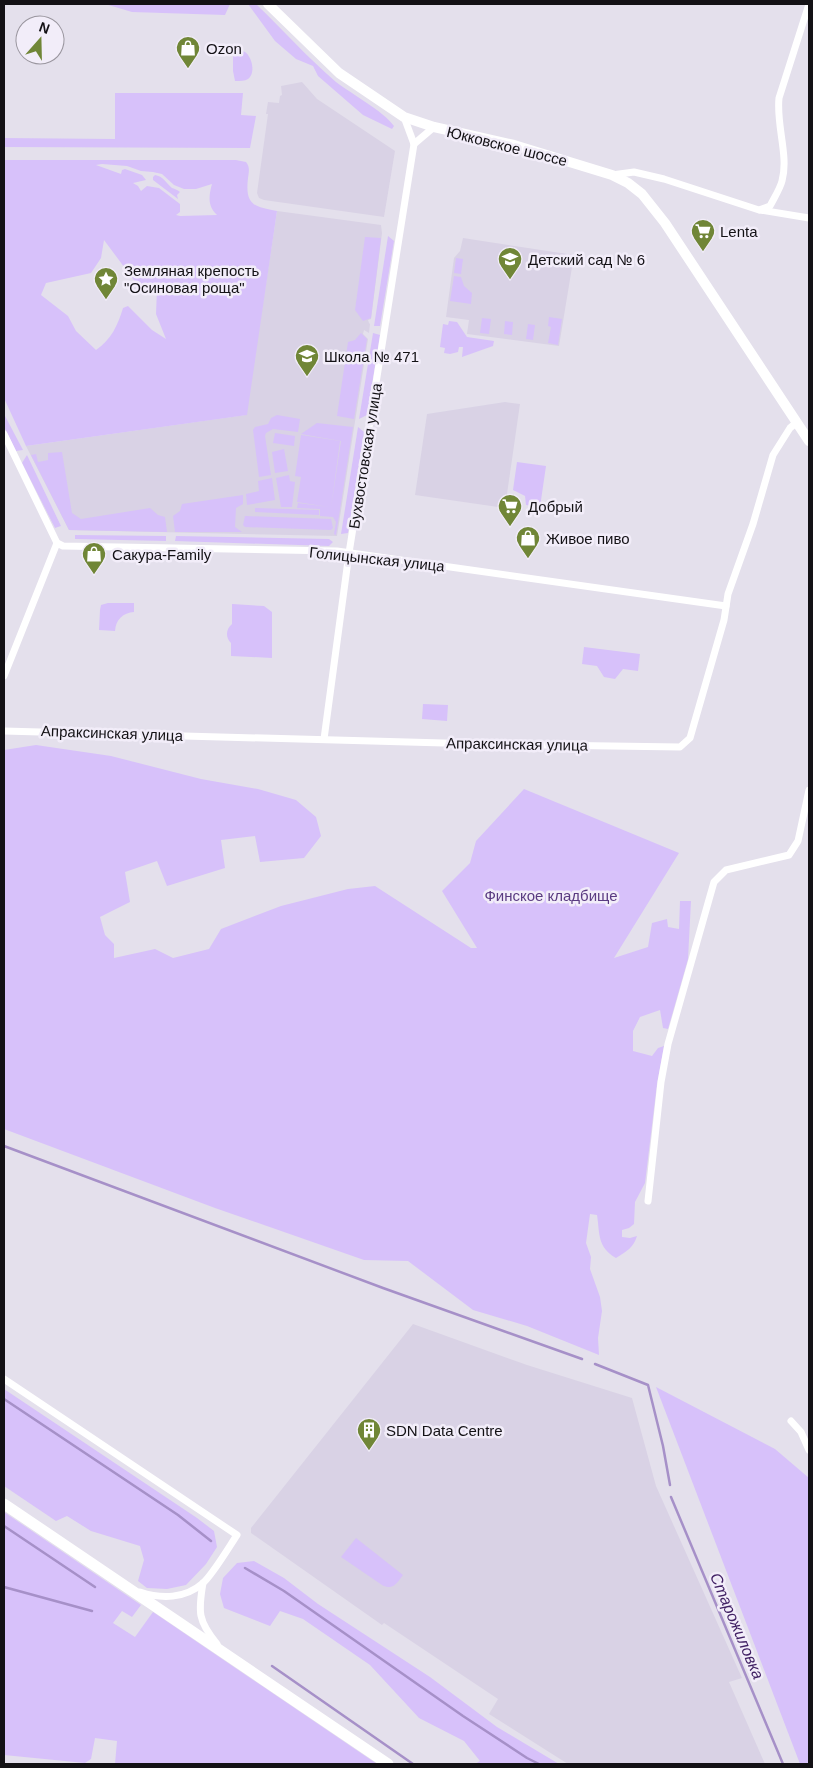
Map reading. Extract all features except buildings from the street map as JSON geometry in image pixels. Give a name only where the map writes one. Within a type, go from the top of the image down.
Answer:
[{"type":"main road","name":"Юкковское шоссе","points":[[268,4],[339,73],[404,118],[434,127],[514,145],[612,175],[628,183],[642,194],[665,223],[809,441]]},
{"type":"main road","points":[[4,1504],[388,1764]]},
{"type":"street","points":[[759,210],[770,206],[782,181],[783,160],[777,113],[779,98],[809,4]]},
{"type":"street","name":"Бухвостовская улица","points":[[324,739],[350,553],[414,144],[404,118]]},
{"type":"street","points":[[414,144],[434,127]]},
{"type":"street","points":[[612,175],[634,172],[664,179],[759,210],[809,218]]},
{"type":"street","name":"Апраксинская улица","points":[[4,730],[480,744],[680,747],[690,738],[724,620],[728,594],[753,524],[773,455],[790,428],[797,422]]},
{"type":"street","points":[[4,434],[57,543],[4,676]]},
{"type":"street","name":"Голицынская улица","points":[[57,543],[70,547],[172,547],[337,551],[726,606]]},
{"type":"street","points":[[648,1201],[661,1082],[668,1044],[714,882],[726,870],[788,855],[798,841],[809,790]]},
{"type":"street","points":[[4,1379],[237,1535],[203,1583],[184,1594],[170,1597],[153,1597],[132,1590]]},
{"type":"street","points":[[791,1421],[800,1432],[809,1450]]},
{"type":"street","points":[[203,1583],[200,1616],[206,1630],[222,1650]]},
{"type":"shaded area","points":[[302,82],[317,99],[395,151],[384,217],[259,198],[257,193],[268,102],[279,103],[280,96],[282,95],[281,86]]},
{"type":"shaded area","name":"Школа № 471","points":[[277,211],[381,225],[382,233],[371,319],[368,320],[370,324],[369,333],[364,330],[363,334],[368,339],[337,536],[69,530],[26,446],[246,415]]},
{"type":"shaded area","name":"Детский сад № 6","points":[[463,238],[574,255],[559,346],[467,334],[469,320],[446,317],[454,258],[460,251]]},
{"type":"shaded area","points":[[505,402],[520,404],[505,508],[415,495],[427,414]]},
{"type":"shaded area","points":[[413,1324],[527,1365],[632,1398],[656,1486],[742,1678],[729,1682],[765,1764],[568,1764],[489,1714],[498,1699],[384,1623],[382,1625],[251,1533],[251,1528]]},
{"type":"green space","points":[[105,4],[230,4],[225,15],[132,12]]},
{"type":"green space","points":[[248,4],[256,4],[336,82],[375,108],[389,120],[394,126],[392,129],[363,115],[318,76],[313,66],[296,59],[275,41]]},
{"type":"green space","points":[[233,50],[245,52],[250,57],[252,73],[247,80],[235,81]]},
{"type":"green space","points":[[115,93],[243,93],[241,115],[256,116],[250,148],[4,147],[4,138],[115,139]]},
{"type":"green space","points":[[4,160],[236,160],[246,162],[249,169],[248,194],[252,203],[262,208],[277,211],[247,415],[26,446],[4,398]],"holes":[[[96,165],[127,166],[141,171],[162,174],[174,185],[184,189],[196,189],[212,184],[210,204],[217,215],[176,215],[180,212],[180,204],[159,188],[147,186],[141,191],[133,183],[146,180],[142,175],[125,169],[122,170],[121,174]],[[104,240],[142,291],[157,289],[156,314],[166,339],[152,330],[128,306],[123,308],[110,337],[96,350],[76,331],[68,316],[41,295],[46,283],[91,273],[101,258]]]},
{"type":"green space","points":[[155,175],[180,192],[177,195],[178,199],[153,180]]},
{"type":"green space","points":[[388,236],[394,241],[380,326],[374,326]]},
{"type":"green space","points":[[365,237],[381,238],[371,318],[363,321],[355,310]]},
{"type":"green space","points":[[456,258],[463,259],[461,274],[454,273]]},
{"type":"green space","points":[[454,276],[461,277],[464,286],[472,293],[471,304],[450,301]]},
{"type":"green space","points":[[549,317],[562,319],[558,345],[548,343],[551,327],[548,326]]},
{"type":"green space","points":[[482,318],[491,319],[489,334],[480,333]]},
{"type":"green space","points":[[449,321],[457,322],[467,337],[494,341],[493,346],[462,357],[463,347],[459,347],[458,352],[444,353],[445,348],[440,347],[443,324],[448,325]]},
{"type":"green space","points":[[505,321],[513,322],[512,335],[504,334]]},
{"type":"green space","points":[[528,324],[535,325],[533,340],[526,339]]},
{"type":"green space","points":[[361,333],[367,339],[354,419],[337,416],[348,342],[355,340]]},
{"type":"green space","points":[[373,333],[380,335],[367,415],[359,419]]},
{"type":"green space","points":[[4,414],[23,450],[16,451],[4,427]]},
{"type":"green space","points":[[277,415],[300,419],[298,432],[273,429],[266,433],[271,475],[259,477],[253,430],[255,427],[268,424],[271,418]]},
{"type":"green space","points":[[317,423],[353,427],[336,535],[334,534],[336,522],[333,517],[320,516],[320,509],[297,508],[298,503],[329,507],[297,502],[301,477],[295,476],[301,435],[340,441],[331,508],[341,441],[301,434]]},
{"type":"green space","points":[[358,427],[364,432],[348,533],[341,534]]},
{"type":"green space","points":[[275,433],[295,436],[294,446],[273,443]]},
{"type":"green space","points":[[284,449],[288,471],[275,473],[272,452]]},
{"type":"green space","points":[[62,452],[72,513],[81,519],[150,508],[158,515],[165,517],[167,532],[69,530],[31,455],[36,454],[38,462],[48,460],[48,453]]},
{"type":"green space","points":[[27,455],[61,526],[55,528],[22,463]]},
{"type":"green space","points":[[517,462],[546,466],[540,507],[526,505],[525,496],[513,490]]},
{"type":"green space","points":[[289,475],[290,481],[295,482],[292,507],[281,507],[276,478]]},
{"type":"green space","points":[[272,478],[275,500],[247,505],[246,494],[259,491],[258,481]]},
{"type":"green space","points":[[243,495],[243,504],[236,508],[235,527],[242,532],[175,532],[173,516],[180,511],[182,504]]},
{"type":"green space","points":[[255,508],[319,510],[319,515],[255,512]]},
{"type":"green space","points":[[245,516],[331,519],[333,528],[331,530],[245,527],[243,525]]},
{"type":"green space","points":[[75,535],[166,536],[166,541],[75,539]]},
{"type":"green space","points":[[176,536],[329,539],[333,542],[329,546],[175,541]]},
{"type":"green space","points":[[108,603],[134,603],[134,612],[121,617],[115,631],[99,630],[101,605]]},
{"type":"green space","points":[[232,604],[264,606],[272,612],[272,658],[231,656],[231,643],[227,633],[228,628],[232,624]]},
{"type":"green space","points":[[584,647],[640,654],[638,671],[623,669],[615,679],[604,677],[597,666],[582,664]]},
{"type":"green space","points":[[423,704],[448,705],[447,721],[422,719]]},
{"type":"green space","name":"Финское кладбище","points":[[36,745],[111,756],[201,779],[258,789],[296,800],[316,817],[321,836],[304,858],[260,862],[255,836],[221,840],[225,868],[167,886],[157,861],[125,872],[130,902],[100,917],[105,935],[114,944],[114,958],[155,949],[173,958],[209,949],[221,929],[281,906],[348,889],[375,886],[471,948],[477,948],[442,891],[470,863],[476,841],[524,789],[679,853],[614,958],[648,947],[652,923],[667,919],[668,927],[679,929],[680,901],[691,901],[688,959],[668,1029],[663,1028],[660,1010],[640,1017],[633,1031],[633,1051],[652,1056],[658,1048],[664,1046],[657,1084],[645,1183],[635,1202],[634,1224],[622,1230],[622,1237],[630,1238],[637,1236],[632,1246],[616,1258],[610,1254],[600,1240],[597,1215],[590,1214],[586,1243],[591,1257],[590,1269],[600,1297],[602,1311],[598,1338],[599,1355],[527,1326],[473,1310],[408,1261],[364,1260],[215,1208],[4,1129],[4,750]]},
{"type":"green space","points":[[656,1387],[775,1449],[809,1478],[809,1764],[800,1764]]},
{"type":"green space","points":[[4,1389],[214,1531],[217,1547],[206,1564],[186,1585],[167,1589],[147,1588],[138,1581],[144,1560],[140,1546],[91,1531],[67,1516],[56,1521],[4,1486]]},
{"type":"green space","points":[[4,1512],[141,1605],[132,1617],[122,1611],[113,1623],[135,1637],[153,1612],[377,1764],[115,1764],[117,1741],[95,1738],[91,1759],[85,1763],[4,1755]]},
{"type":"green space","points":[[356,1538],[403,1575],[399,1581],[392,1587],[386,1587],[341,1557]]},
{"type":"green space","points":[[254,1561],[284,1578],[318,1604],[430,1677],[497,1727],[559,1764],[475,1764],[480,1761],[464,1741],[419,1718],[370,1665],[303,1619],[280,1611],[270,1626],[224,1608],[220,1594],[223,1578],[237,1563]]},
{"type":"waterway","points":[[4,1146],[383,1288],[582,1359]]},
{"type":"waterway","name":"Старожиловка","points":[[595,1364],[648,1385],[663,1446],[670,1485]]},
{"type":"waterway","points":[[4,1399],[178,1515],[211,1541]]},
{"type":"waterway","name":"Старожиловка","points":[[671,1497],[783,1764]]},
{"type":"waterway","points":[[4,1526],[95,1587]]},
{"type":"waterway","points":[[245,1568],[284,1591],[463,1716],[539,1764]]},
{"type":"waterway","points":[[4,1587],[92,1611]]},
{"type":"waterway","points":[[272,1666],[413,1764]]},
{"type":"place","name":"Ozon","points":[[188,69]]},
{"type":"place","name":"Lenta","points":[[703,252]]},
{"type":"place","name":"Детский сад № 6","points":[[510,280]]},
{"type":"place","name":"Земляная крепость \"Осиновая роща\"","points":[[106,300]]},
{"type":"place","name":"Школа № 471","points":[[307,377]]},
{"type":"place","name":"Добрый","points":[[510,527]]},
{"type":"place","name":"Живое пиво","points":[[528,559]]},
{"type":"place","name":"Сакура-Family","points":[[94,575]]},
{"type":"place","name":"SDN Data Centre","points":[[369,1451]]}]
